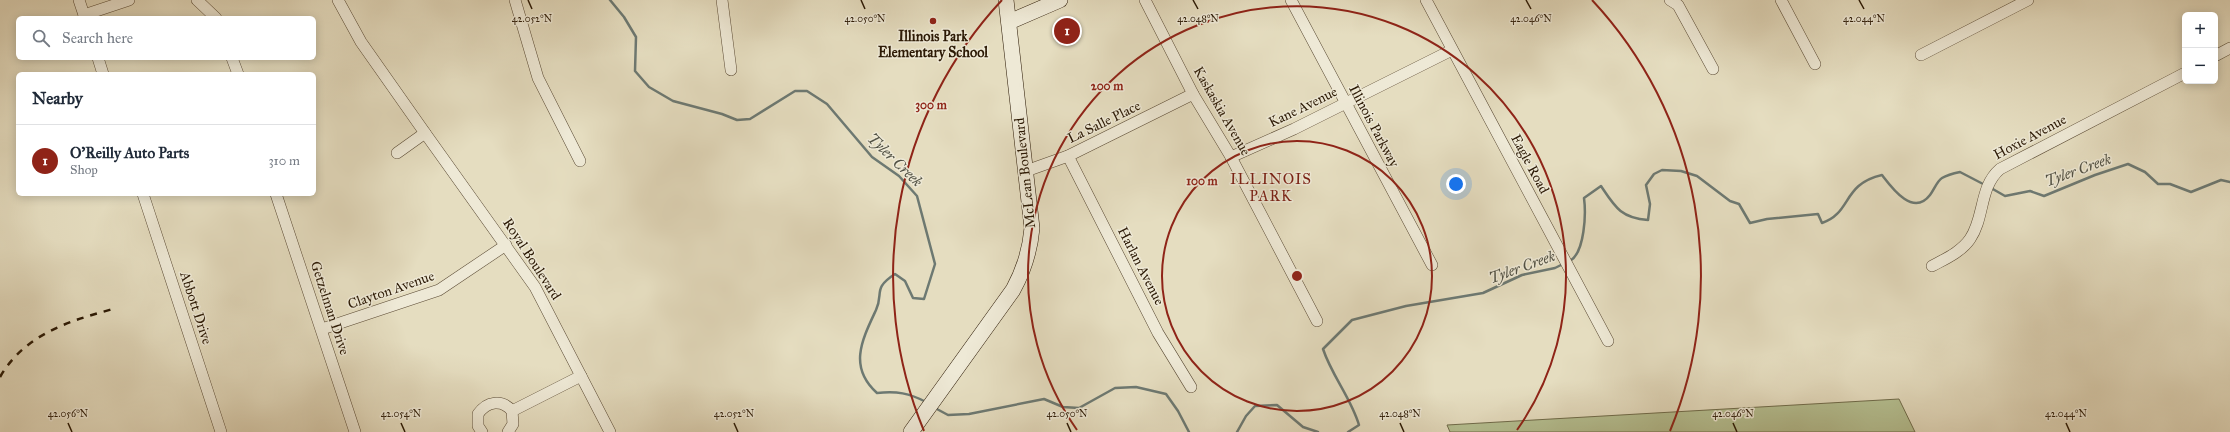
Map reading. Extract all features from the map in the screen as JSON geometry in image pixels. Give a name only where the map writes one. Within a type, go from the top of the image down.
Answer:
[{"type":"main road","name":"McLean Boulevard","points":[[911,432],[1008,296],[1025,266],[1032,228],[1006,0]]},
{"type":"main road","points":[[1009,22],[1049,2]]},
{"type":"street","points":[[80,0],[85,16],[129,0]]},
{"type":"street","points":[[197,0],[214,16]]},
{"type":"street","name":"Royal Boulevard","points":[[338,0],[361,42],[535,287],[610,432]]},
{"type":"street","points":[[515,0],[538,78],[580,161]]},
{"type":"street","points":[[722,0],[731,70]]},
{"type":"street","name":"Kaskaskia Avenue","points":[[1145,0],[1194,94],[1231,157],[1317,321]]},
{"type":"street","name":"Illinois Parkway","points":[[1291,0],[1432,265]]},
{"type":"street","name":"Eagle Road","points":[[1426,0],[1608,341]]},
{"type":"street","points":[[1670,0],[1678,5],[1713,70]]},
{"type":"street","points":[[1781,0],[1815,64]]},
{"type":"street","points":[[1920,55],[2028,0]]},
{"type":"street","points":[[2218,54],[2230,48]]},
{"type":"street","name":"Kane Avenue","points":[[1231,157],[1294,130],[1452,50]]},
{"type":"street","points":[[99,60],[102,72]]},
{"type":"street","points":[[233,60],[237,72]]},
{"type":"street","name":"Hoxie Avenue","points":[[1932,266],[1960,250],[1970,240],[1979,217],[1985,193],[1991,179],[2000,168],[2182,75]]},
{"type":"street","name":"La Salle Place","points":[[1026,172],[1068,156],[1194,94]]},
{"type":"street","points":[[397,153],[425,133]]},
{"type":"street","name":"Harlan Avenue","points":[[1068,156],[1158,333],[1191,387]]},
{"type":"street","name":"Abbott Drive","points":[[144,196],[221,432]]},
{"type":"street","name":"Getzelman Drive","points":[[277,196],[355,432]]},
{"type":"street","name":"Clayton Avenue","points":[[322,329],[439,290],[506,246]]},
{"type":"street","points":[[512,411],[582,376]]},
{"type":"street","points":[[482,432],[478,426],[477,420],[478,414],[485,406],[496,402],[512,411]]},
{"type":"street","points":[[508,432],[513,424],[512,411]]},
{"type":"green space","points":[[1899,399],[1915,432],[1450,432],[1447,425]]},
{"type":"waterway","name":"Tyler Creek","points":[[610,0],[624,17],[636,37],[635,71],[649,87],[673,101],[722,114],[737,120],[750,119],[795,91],[807,91],[827,104],[872,157],[899,176],[917,196],[935,264],[924,299],[913,298],[905,281],[895,274],[888,279],[881,288],[876,310],[866,332],[860,353],[860,363],[868,383],[877,393],[903,393],[926,402]]},
{"type":"waterway","name":"Tyler Creek","points":[[1991,188],[2005,196],[2030,191],[2044,196],[2095,175],[2128,164],[2145,172],[2158,184],[2170,184],[2191,192],[2221,180],[2230,182]]},
{"type":"waterway","name":"Tyler Creek","points":[[1570,261],[1575,256],[1582,241],[1585,213],[1584,198],[1601,186],[1610,200],[1625,214],[1631,217],[1648,220],[1650,204],[1646,185],[1654,174],[1662,170],[1681,171],[1697,176],[1730,201],[1739,204],[1750,223],[1767,219],[1818,214],[1822,223],[1838,213],[1860,185],[1869,179],[1882,175],[1891,187],[1903,198],[1910,202],[1917,203],[1923,201],[1930,195],[1940,179],[1960,172],[1985,185]]},
{"type":"waterway","name":"Tyler Creek","points":[[1348,432],[1359,425],[1356,415],[1331,368],[1323,349],[1352,320],[1406,306],[1483,293],[1522,275],[1555,268],[1563,264]]},
{"type":"waterway","name":"Tyler Creek","points":[[935,408],[948,415],[969,414],[1044,399],[1063,407],[1079,408],[1115,388],[1136,387],[1166,394],[1178,411],[1189,432]]},
{"type":"waterway","name":"Tyler Creek","points":[[1237,432],[1246,416],[1255,406],[1277,405],[1303,427],[1318,432]]},
{"type":"railway","points":[[0,377],[10,362],[22,350],[49,331],[65,324],[113,309]]},
{"type":"place","name":"Illinois Park Elementary School","points":[[933,21]]},
{"type":"place","name":"O'Reilly Auto Parts","points":[[1067,31]]},
{"type":"district","name":"ILLINOIS PARK","points":[[1271,188]]}]
